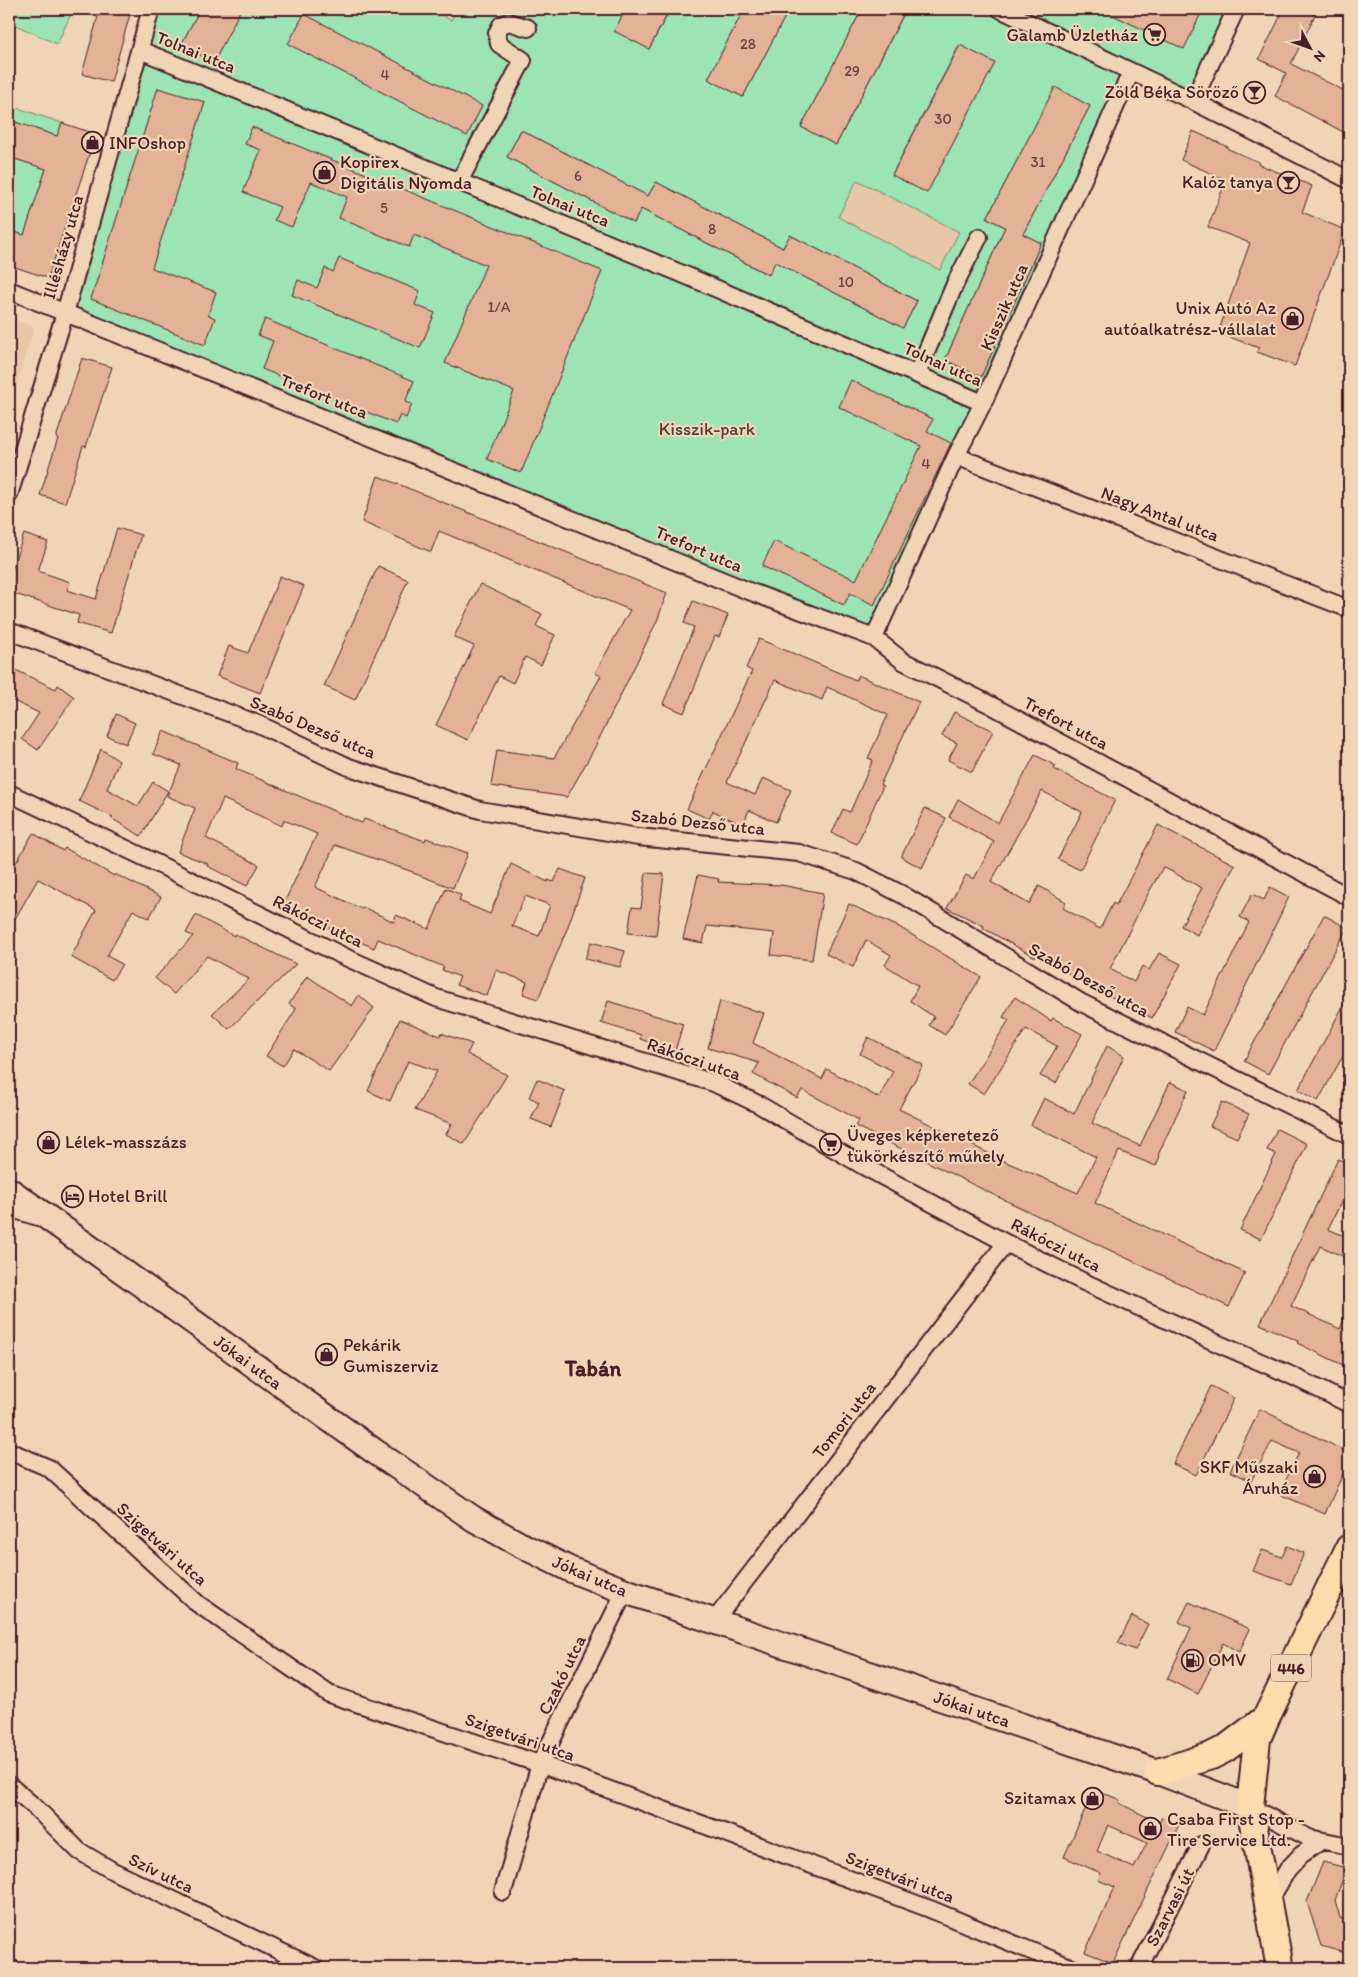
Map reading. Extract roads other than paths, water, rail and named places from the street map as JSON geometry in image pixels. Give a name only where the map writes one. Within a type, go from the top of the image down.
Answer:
[{"type":"main road","name":"Jókai utca","points":[[9,1190],[374,1452],[457,1508],[519,1544],[569,1568],[625,1591],[1158,1772],[1250,1807]]},
{"type":"main road","name":"446","points":[[1280,1968],[1250,1807],[1255,1748],[1266,1718],[1349,1548]]},
{"type":"main road","points":[[1158,1772],[1211,1756],[1225,1749],[1266,1718]]},
{"type":"street","name":"Illésházy utca","points":[[9,494],[65,313],[151,9]]},
{"type":"street","points":[[1000,9],[1193,101],[1349,180]]},
{"type":"street","points":[[1193,101],[1236,9]]},
{"type":"street","points":[[460,182],[523,60],[499,44],[497,33],[501,25],[510,22],[528,28]]},
{"type":"street","name":"Tolnai utca","points":[[140,50],[671,269],[984,403]]},
{"type":"street","name":"Kisszik utca","points":[[874,638],[956,456],[984,403],[1131,72]]},
{"type":"street","points":[[917,374],[955,284],[979,237]]},
{"type":"street","name":"Trefort utca","points":[[9,290],[746,590],[874,638],[903,661],[988,703],[1349,897]]},
{"type":"street","name":"Nagy Antal utca","points":[[956,456],[1349,609]]},
{"type":"street","name":"Szabó Dezső utca","points":[[9,631],[258,724],[349,766],[480,810],[638,837],[799,852],[856,872],[905,896],[1082,1003],[1349,1135]]},
{"type":"street","name":"Rákóczi utca","points":[[9,793],[156,863],[343,956],[436,998],[714,1083],[758,1104],[865,1167],[1006,1243],[1093,1286],[1286,1373],[1349,1404]]},
{"type":"street","points":[[9,1208],[51,1220]]},
{"type":"street","name":"Tomori utca","points":[[714,1621],[1006,1243]]},
{"type":"street","name":"Szigetvári utca","points":[[9,1451],[49,1468],[198,1604],[329,1694],[540,1764],[930,1909],[1072,1968]]},
{"type":"street","name":"Czakó utca","points":[[502,1892],[540,1764],[625,1591]]},
{"type":"street","name":"Szív utca","points":[[9,1785],[36,1808],[79,1850],[113,1871],[315,1968]]},
{"type":"street","points":[[1250,1807],[1293,1831],[1321,1841],[1349,1846]]},
{"type":"street","points":[[1268,1903],[1288,1869],[1301,1855],[1321,1841]]},
{"type":"street","name":"Szarvasi út","points":[[1139,1968],[1201,1845]]},
{"type":"place","name":"Galamb Üzletház","points":[[1154,35]]},
{"type":"place","name":"Zöld Béka Söröző","points":[[1255,92]]},
{"type":"place","name":"INFOshop","points":[[93,143]]},
{"type":"place","name":"Kopirex Digitális Nyomda","points":[[324,172]]},
{"type":"place","name":"Kalóz tanya","points":[[1289,182]]},
{"type":"place","name":"Unix Autó Az autóalkatrész-vállalat","points":[[1292,318]]},
{"type":"place","name":"Lélek-masszázs","points":[[49,1142]]},
{"type":"place","name":"Üveges képkeretező tükörkészítő műhely","points":[[831,1145]]},
{"type":"place","name":"Hotel Brill","points":[[72,1196]]},
{"type":"place","name":"Pekárik Gumiszerviz","points":[[327,1355]]},
{"type":"place","name":"SKF Műszaki Áruház","points":[[1314,1477]]},
{"type":"place","name":"OMV","points":[[1192,1660]]},
{"type":"place","name":"Szitamax","points":[[1092,1798]]},
{"type":"place","name":"Csaba First Stop - Tire Service Ltd.","points":[[1151,1829]]},
{"type":"district","name":"Tabán","points":[[593,1368]]},
{"type":"park label","name":"Kisszik-park","points":[[707,429]]}]
